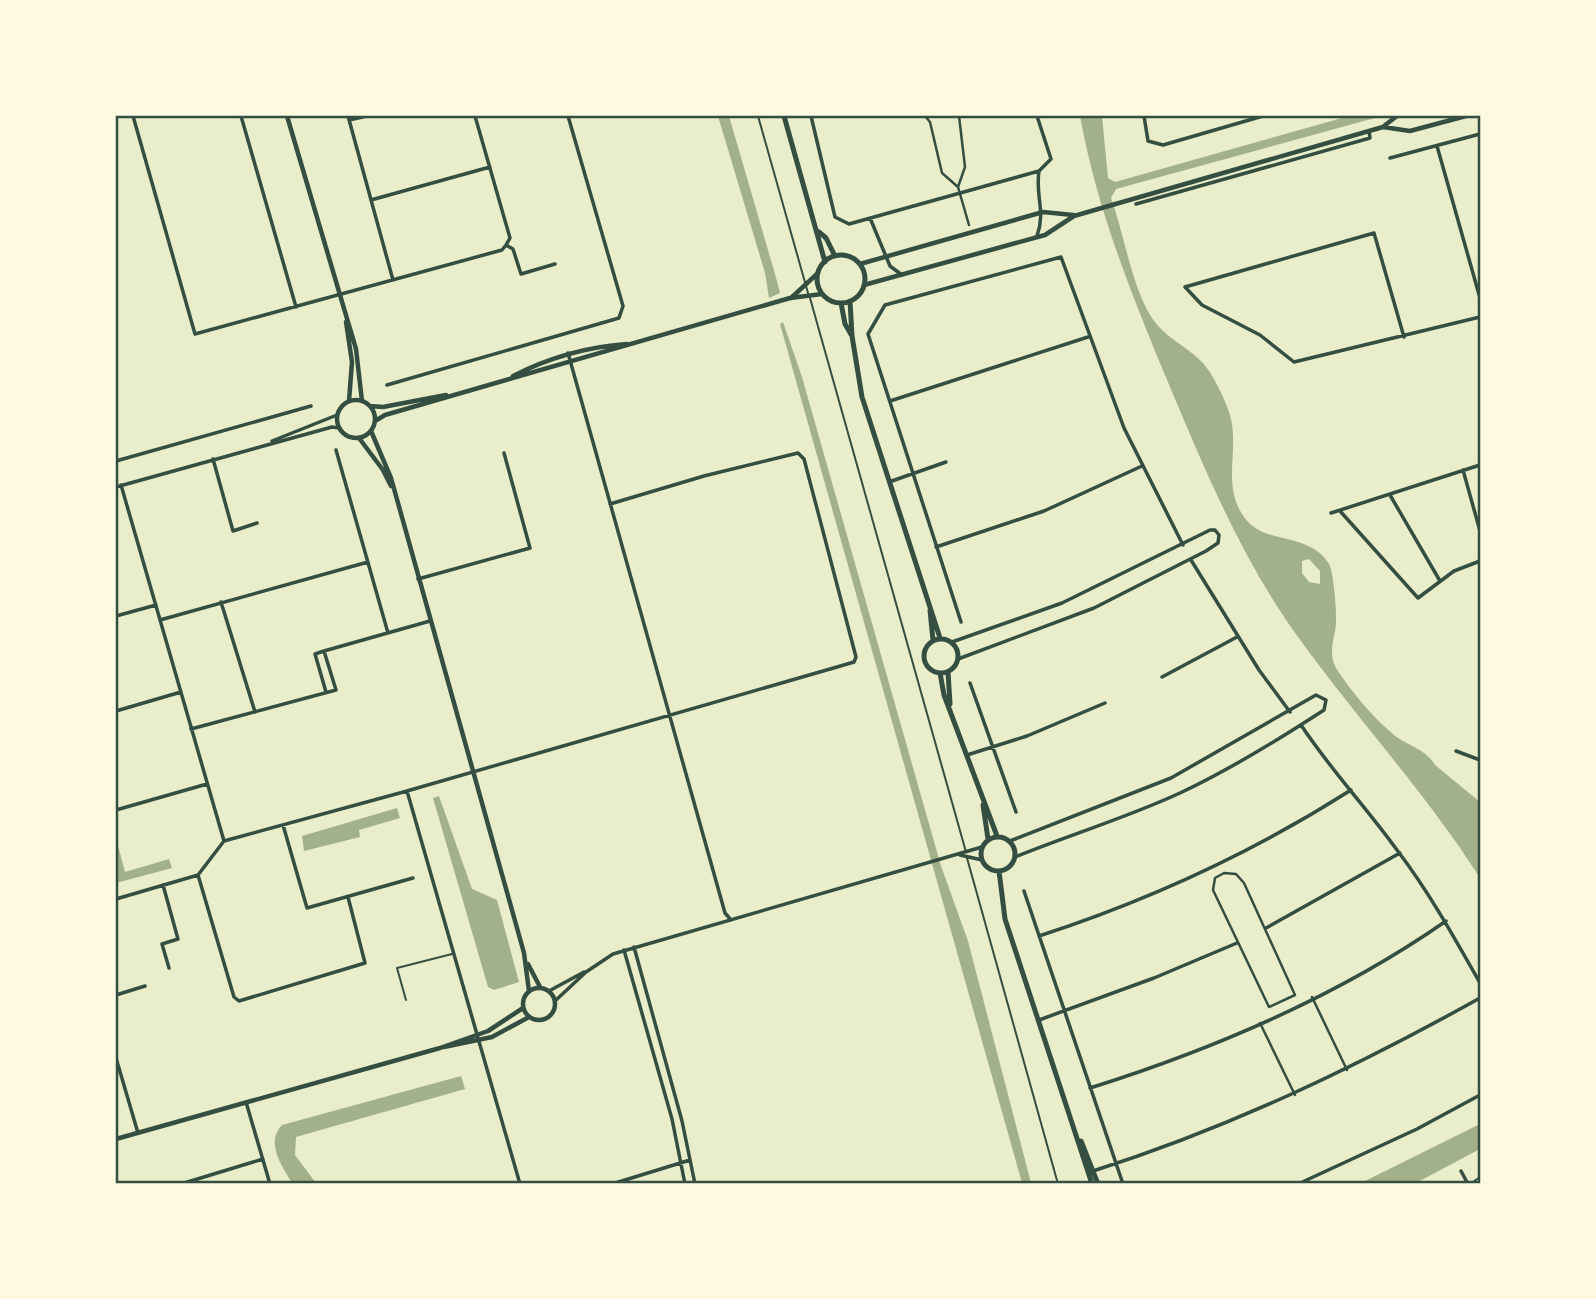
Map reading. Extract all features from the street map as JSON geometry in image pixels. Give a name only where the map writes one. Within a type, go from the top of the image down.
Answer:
[{"type":"main road","points":[[784,116],[825,261]]},
{"type":"main road","points":[[818,232],[826,238],[835,256]]},
{"type":"main road","points":[[835,256],[848,257],[860,264],[864,285],[859,295],[850,301],[831,301],[822,294],[817,282],[818,273],[825,261],[835,256]]},
{"type":"main road","points":[[850,301],[852,335],[862,397],[940,638]]},
{"type":"main road","points":[[841,303],[845,324],[852,335]]},
{"type":"main road","points":[[930,610],[933,640]]},
{"type":"main road","points":[[948,672],[931,670],[925,662],[924,652],[933,640],[940,638],[952,642],[957,650],[958,659],[948,672],[950,704]]},
{"type":"main road","points":[[940,673],[983,802],[998,836]]},
{"type":"main road","points":[[983,802],[988,839]]},
{"type":"main road","points":[[998,836],[1010,841],[1015,857],[1009,867],[999,871],[989,869],[982,860],[982,847],[988,839],[998,836]]},
{"type":"main road","points":[[999,871],[1005,919],[1077,1135],[1098,1184]]},
{"type":"main road","points":[[1091,1172],[1092,1184]]},
{"type":"street","points":[[133,116],[195,334],[502,250],[510,238],[475,116]]},
{"type":"street","points":[[241,116],[296,307]]},
{"type":"street","points":[[287,116],[356,349],[362,401]]},
{"type":"street","points":[[367,116],[348,118],[393,280]]},
{"type":"street","points":[[387,385],[606,322],[622,314],[623,306],[568,116]]},
{"type":"street","points":[[811,116],[835,217],[849,224],[959,190],[1039,171],[1051,159],[1037,116]]},
{"type":"street","points":[[925,116],[930,122],[943,173],[959,190],[969,225]]},
{"type":"street","points":[[959,116],[965,167],[959,190]]},
{"type":"street","points":[[1144,116],[1149,143],[1163,145],[1263,116]]},
{"type":"street","points":[[860,264],[1043,212],[1074,215],[1085,212],[1383,127],[1397,116]]},
{"type":"street","points":[[1383,127],[1410,131],[1466,116]]},
{"type":"street","points":[[1136,205],[1370,138],[1368,131]]},
{"type":"street","points":[[1390,158],[1480,134]]},
{"type":"street","points":[[1437,146],[1480,298]]},
{"type":"street","points":[[372,200],[490,167]]},
{"type":"street","points":[[1037,237],[1043,212],[1036,190],[1039,171]]},
{"type":"street","points":[[1152,192],[1155,199]]},
{"type":"street","points":[[864,285],[1037,237],[1059,228],[1074,215]]},
{"type":"street","points":[[870,218],[890,266],[902,275]]},
{"type":"street","points":[[1404,337],[1374,233],[1185,287],[1202,305],[1260,335],[1294,362],[1404,337],[1480,317]]},
{"type":"street","points":[[506,244],[513,249],[520,274],[555,264]]},
{"type":"street","points":[[961,622],[868,334],[885,305],[1061,257],[1088,337],[1143,466],[1183,545]]},
{"type":"street","points":[[790,298],[818,273]]},
{"type":"street","points":[[224,841],[156,605],[118,486],[332,426],[339,428],[349,437],[358,438],[371,431],[375,421],[386,415],[450,395],[790,298],[822,294]]},
{"type":"street","points":[[270,442],[337,415],[349,401],[352,362],[346,321]]},
{"type":"street","points":[[890,401],[1088,337]]},
{"type":"street","points":[[510,378],[539,362],[590,346],[632,343]]},
{"type":"street","points":[[568,353],[725,913],[731,920]]},
{"type":"street","points":[[349,401],[362,401],[370,406],[383,407],[450,395]]},
{"type":"street","points":[[370,406],[375,421]]},
{"type":"street","points":[[116,461],[311,407]]},
{"type":"street","points":[[337,415],[339,428]]},
{"type":"street","points":[[371,431],[388,467],[526,960],[529,991]]},
{"type":"street","points":[[358,438],[383,470],[393,490]]},
{"type":"street","points":[[336,450],[388,633]]},
{"type":"street","points":[[418,579],[530,548],[504,453]]},
{"type":"street","points":[[116,899],[198,876],[224,841],[854,662],[856,651],[804,459],[798,453],[610,504]]},
{"type":"street","points":[[213,459],[233,531],[257,523]]},
{"type":"street","points":[[889,482],[946,462]]},
{"type":"street","points":[[1331,513],[1480,465]]},
{"type":"street","points":[[936,547],[1044,511],[1143,466]]},
{"type":"street","points":[[1463,470],[1480,531]]},
{"type":"street","points":[[1390,495],[1440,581]]},
{"type":"street","points":[[1340,511],[1418,598],[1459,568],[1480,561]]},
{"type":"street","points":[[952,642],[1062,603],[1210,530],[1215,530],[1219,535],[1218,544],[1191,560],[1094,608],[958,659]]},
{"type":"street","points":[[1191,560],[1238,637],[1290,712]]},
{"type":"street","points":[[160,620],[368,562]]},
{"type":"street","points":[[221,602],[254,712]]},
{"type":"street","points":[[116,616],[156,605]]},
{"type":"street","points":[[327,692],[315,654],[430,621]]},
{"type":"street","points":[[1162,677],[1238,637]]},
{"type":"street","points":[[191,729],[335,690],[324,651]]},
{"type":"street","points":[[970,683],[1016,812]]},
{"type":"street","points":[[116,711],[181,692]]},
{"type":"street","points":[[1010,841],[1171,778],[1316,695],[1326,700],[1324,710],[1301,725],[1179,793],[1087,832],[1015,857]]},
{"type":"street","points":[[967,755],[1105,703]]},
{"type":"street","points":[[1301,725],[1400,853],[1446,921],[1480,983]]},
{"type":"street","points":[[1456,751],[1480,761]]},
{"type":"street","points":[[116,810],[207,785]]},
{"type":"street","points":[[1039,936],[1127,906],[1216,868],[1351,790]]},
{"type":"street","points":[[407,791],[520,1184]]},
{"type":"street","points":[[283,825],[307,908],[413,878]]},
{"type":"street","points":[[549,991],[624,950],[982,847]]},
{"type":"street","points":[[966,853],[982,860]]},
{"type":"street","points":[[1266,928],[1400,853]]},
{"type":"street","points":[[1224,873],[1236,874],[1244,883],[1266,928],[1296,995],[1269,1007],[1213,890],[1215,878],[1224,873]]},
{"type":"street","points":[[198,876],[234,997],[239,1001],[365,963],[348,897]]},
{"type":"street","points":[[163,885],[178,939],[162,944],[169,968]]},
{"type":"street","points":[[1024,891],[1123,1184]]},
{"type":"street","points":[[1090,1088],[1190,1053],[1260,1023],[1312,998],[1446,921]]},
{"type":"street","points":[[1039,1020],[1237,943]]},
{"type":"street","points":[[634,947],[691,1160],[695,1184]]},
{"type":"street","points":[[624,950],[685,1184]]},
{"type":"street","points":[[526,960],[540,988]]},
{"type":"street","points":[[440,1048],[479,1041],[529,1017],[541,1020],[549,1017],[555,1002],[586,972]]},
{"type":"street","points":[[116,995],[145,986]]},
{"type":"street","points":[[529,1017],[523,1008],[524,997],[529,991],[540,988],[549,991],[555,1002]]},
{"type":"street","points":[[1312,998],[1347,1070]]},
{"type":"street","points":[[1091,1172],[1295,1095],[1480,998]]},
{"type":"street","points":[[116,1139],[440,1048],[501,1024],[523,1008]]},
{"type":"street","points":[[1260,1023],[1295,1095]]},
{"type":"street","points":[[116,1058],[118,1079],[138,1133]]},
{"type":"street","points":[[1298,1184],[1417,1129],[1480,1095]]},
{"type":"street","points":[[246,1102],[270,1184]]},
{"type":"street","points":[[181,1184],[263,1159]]},
{"type":"street","points":[[615,1183],[691,1160]]},
{"type":"street","points":[[1461,1171],[1469,1184]]},
{"type":"lane","points":[[758,116],[1058,1184]]},
{"type":"lane","points":[[406,1000],[397,968],[453,954]]},
{"type":"lane","points":[[1469,1184],[1480,1177]]},
{"type":"shaded area","points":[[718,116],[729,116],[777,281],[780,293],[769,298],[765,273]]},
{"type":"shaded area","points":[[1080,116],[1102,116],[1108,178],[1115,182],[1349,116],[1382,116],[1116,189],[1111,198],[1145,306],[1163,331],[1203,363],[1225,402],[1233,428],[1232,480],[1237,505],[1244,517],[1263,532],[1310,547],[1329,564],[1336,608],[1332,657],[1338,671],[1386,728],[1427,755],[1435,765],[1480,802],[1480,878],[1437,816],[1298,637],[1243,547],[1197,452],[1143,321],[1106,220]],"holes":[[[1309,559],[1320,571],[1320,584],[1309,582],[1302,573],[1302,561]]]},
{"type":"shaded area","points":[[783,322],[802,377],[941,866],[968,941],[1031,1183],[1022,1183],[780,324]]},
{"type":"shaded area","points":[[439,796],[472,889],[497,900],[519,982],[494,990],[488,987],[433,798]]},
{"type":"shaded area","points":[[397,808],[400,818],[359,830],[360,837],[304,851],[302,836]]},
{"type":"shaded area","points":[[116,838],[125,872],[169,859],[172,868],[116,883]]},
{"type":"shaded area","points":[[461,1076],[465,1089],[296,1137],[295,1155],[316,1183],[292,1183],[280,1162],[275,1139],[282,1125]]},
{"type":"shaded area","points":[[1480,1124],[1480,1149],[1416,1183],[1361,1183]]}]
